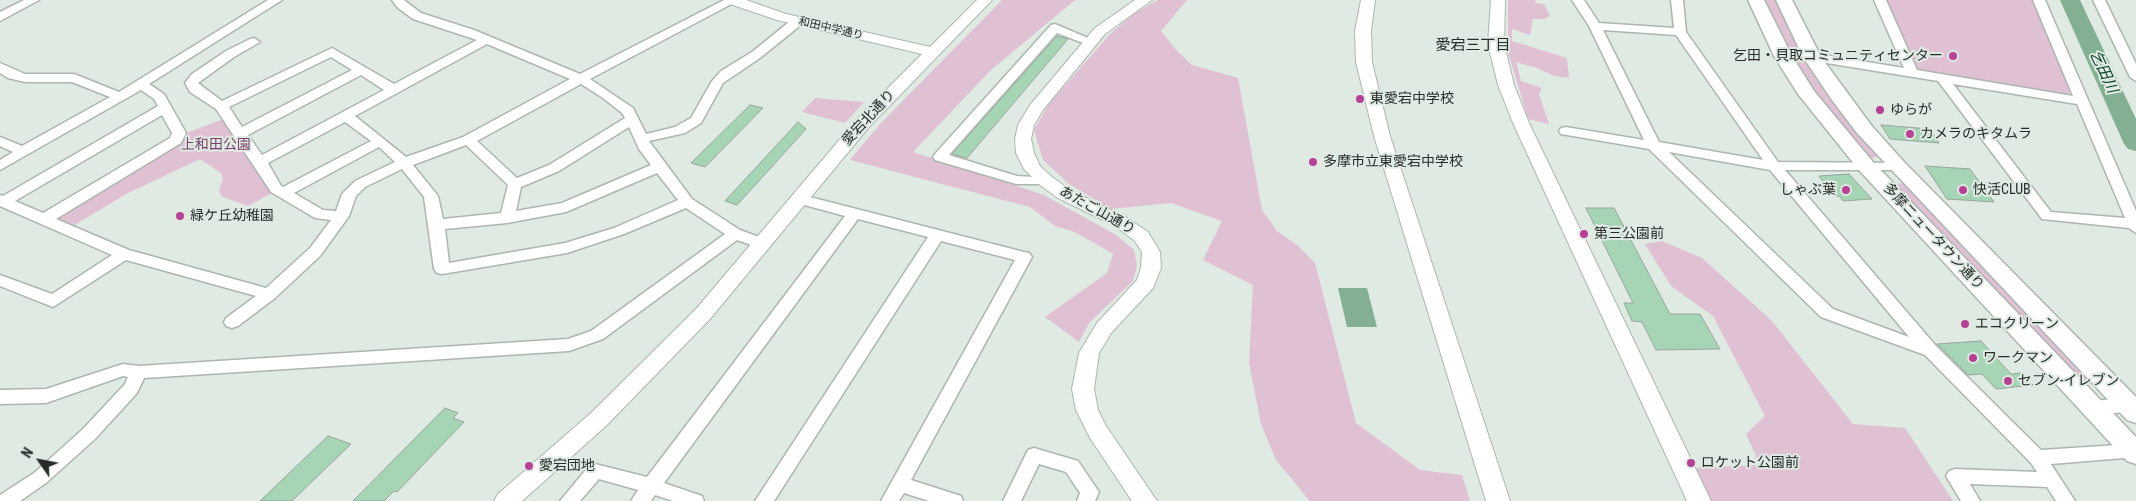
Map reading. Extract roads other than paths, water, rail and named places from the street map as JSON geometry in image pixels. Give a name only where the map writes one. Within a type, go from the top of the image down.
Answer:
[{"type":"main road","name":"多摩ニュータウン通り","points":[[1756,0],[1783,56],[1807,94],[1866,166],[2135,453]]},
{"type":"main road","name":"多摩ニュータウン通り","points":[[1784,0],[1812,57],[1838,96],[1897,166],[2133,407]]},
{"type":"street","points":[[0,17],[33,0]]},
{"type":"street","points":[[0,166],[23,151],[120,97],[276,0]]},
{"type":"street","points":[[398,0],[402,6],[417,16],[486,40],[582,79],[614,100],[628,111],[659,167],[687,202],[735,234],[762,244]]},
{"type":"street","points":[[232,322],[269,294],[315,252],[342,216],[349,194],[360,184],[404,163],[468,140],[533,102],[582,79],[733,0]]},
{"type":"street","name":"和田中学通り","points":[[733,0],[798,21],[932,52]]},
{"type":"street","name":"愛宕北通り","points":[[506,501],[637,382],[719,296],[863,123],[985,0]]},
{"type":"street","name":"あたご山通り","points":[[1145,0],[1113,20],[1091,42],[1036,108],[1026,124],[1023,139],[1025,153],[1033,168],[1046,181],[1064,194],[1128,226],[1141,236],[1151,252],[1151,268],[1146,283],[1104,328],[1089,353],[1083,389],[1087,410],[1098,432],[1145,501]]},
{"type":"street","points":[[1368,0],[1363,31],[1364,62],[1382,136],[1498,501]]},
{"type":"street","points":[[1498,0],[1496,44],[1506,84],[1521,123],[1699,501]]},
{"type":"street","points":[[1578,0],[1595,26],[1654,146],[1827,313],[1930,350]]},
{"type":"street","points":[[1677,0],[1680,32],[1774,166],[1930,350],[2037,458],[2066,501]]},
{"type":"street","points":[[1880,0],[1912,73]]},
{"type":"street","points":[[1942,78],[2047,216],[2135,226],[2039,0]]},
{"type":"street","points":[[2099,0],[2136,77]]},
{"type":"street","points":[[642,139],[680,130],[696,120],[724,74],[756,55],[798,21]]},
{"type":"street","points":[[1595,26],[1680,32]]},
{"type":"street","points":[[1046,181],[1016,180],[940,158],[1055,28],[1091,42]]},
{"type":"street","points":[[260,162],[486,40]]},
{"type":"street","points":[[254,42],[236,57],[196,77],[191,82],[194,89],[220,106],[260,162],[276,189],[320,215],[342,216]]},
{"type":"street","points":[[220,106],[332,52],[394,90]]},
{"type":"street","points":[[1812,57],[2082,101]]},
{"type":"street","points":[[0,67],[12,75],[25,78],[74,78],[120,97]]},
{"type":"street","points":[[239,134],[361,70]]},
{"type":"street","points":[[43,220],[176,140],[178,133],[159,97],[141,84]]},
{"type":"street","points":[[1,201],[164,108]]},
{"type":"street","points":[[346,116],[380,141],[404,163],[431,196],[438,225],[442,269],[567,248],[619,231],[687,202]]},
{"type":"street","points":[[515,184],[554,168],[633,119]]},
{"type":"street","points":[[1566,131],[1774,166],[1897,166]]},
{"type":"street","points":[[468,140],[515,184]]},
{"type":"street","points":[[283,193],[380,141]]},
{"type":"street","points":[[2,144],[23,151]]},
{"type":"street","points":[[438,225],[507,218],[566,207],[659,167]]},
{"type":"street","points":[[507,218],[515,184]]},
{"type":"street","points":[[798,199],[1024,257],[890,501]]},
{"type":"street","points":[[1,201],[124,254],[165,267],[184,269],[269,294]]},
{"type":"street","points":[[640,501],[855,213]]},
{"type":"street","points":[[0,397],[46,396],[123,370],[139,372],[569,345],[597,334],[735,234]]},
{"type":"street","points":[[764,501],[938,234]]},
{"type":"street","points":[[0,280],[53,302],[124,254]]},
{"type":"street","points":[[5,501],[40,478],[88,434],[131,388],[139,372]]},
{"type":"street","points":[[2093,408],[2133,407]]},
{"type":"street","points":[[2037,458],[2135,453]]},
{"type":"street","points":[[1012,501],[1034,455],[1072,466],[1090,492],[1086,501]]},
{"type":"street","points":[[569,501],[595,471],[652,486],[694,501]]},
{"type":"street","points":[[1971,501],[1955,476],[2052,480]]},
{"type":"street","points":[[899,484],[954,501]]},
{"type":"waterway","name":"乞田川","points":[[2070,0],[2136,144]]},
{"type":"place","name":"乞田・貝取コミュニティセンター","points":[[1953,56]]},
{"type":"place","name":"東愛宕中学校","points":[[1360,99]]},
{"type":"place","name":"ゆらが","points":[[1880,110]]},
{"type":"place","name":"カメラのキタムラ","points":[[1910,134]]},
{"type":"place","name":"多摩市立東愛宕中学校","points":[[1313,162]]},
{"type":"place","name":"しゃぶ葉","points":[[1846,190]]},
{"type":"place","name":"快活CLUB","points":[[1963,190]]},
{"type":"place","name":"緑ケ丘幼稚園","points":[[180,216]]},
{"type":"place","name":"第三公園前","points":[[1584,234]]},
{"type":"place","name":"エコクリーン","points":[[1965,324]]},
{"type":"place","name":"ワークマン","points":[[1973,358]]},
{"type":"place","name":"セブン-イレブン","points":[[2008,381]]},
{"type":"place","name":"ロケット公園前","points":[[1691,463]]},
{"type":"place","name":"愛宕団地","points":[[529,466]]},
{"type":"district","name":"愛宕三丁目","points":[[1473,46]]},
{"type":"park label","name":"上和田公園","points":[[216,145]]}]
